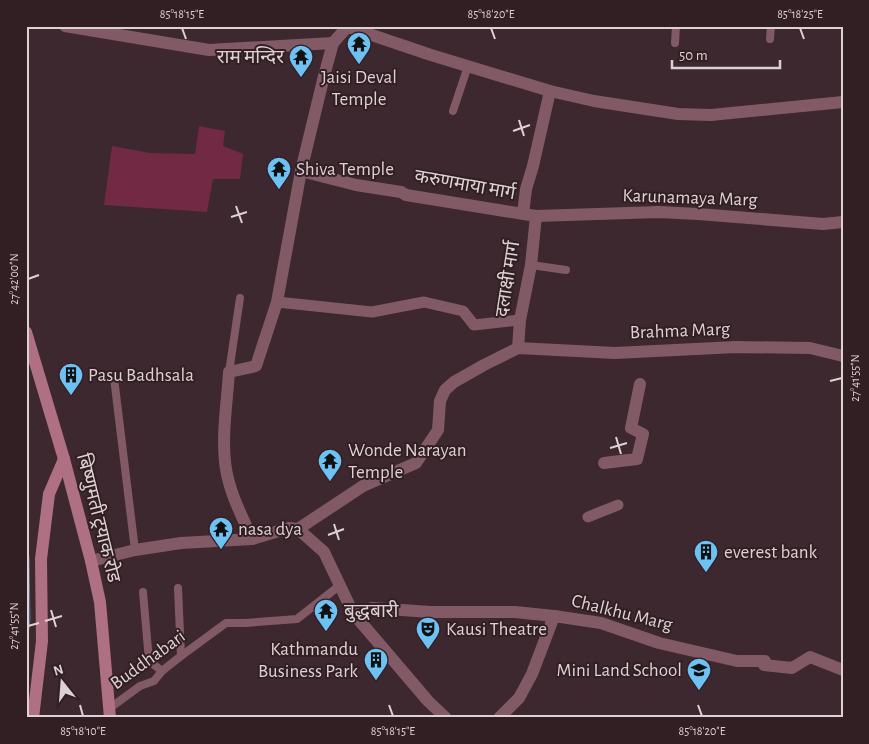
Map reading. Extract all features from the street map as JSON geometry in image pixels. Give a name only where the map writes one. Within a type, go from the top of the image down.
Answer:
[{"type":"main road","name":"बिष्णुमती ट्रयाक रोड","points":[[26,332],[64,458],[91,561],[100,602],[110,713]]},
{"type":"main road","points":[[33,718],[42,641],[41,559],[49,494],[64,458]]},
{"type":"street","points":[[65,26],[209,50],[333,43]]},
{"type":"street","points":[[252,539],[234,498],[226,470],[224,440],[229,372],[256,366],[277,302],[301,170],[333,43],[348,26],[431,55],[550,91],[594,101],[678,114],[711,115],[843,102]]},
{"type":"street","name":"दलाक्षी मार्ग","points":[[518,348],[520,320],[531,265],[526,189],[550,91]]},
{"type":"street","name":"करुणमाया मार्ग","points":[[301,170],[356,185],[401,192],[406,195],[529,215]]},
{"type":"street","name":"Karunamaya Marg","points":[[529,215],[659,212],[823,224],[843,222]]},
{"type":"street","points":[[277,302],[372,312],[424,302],[463,311],[474,325],[520,320]]},
{"type":"street","points":[[298,529],[363,486],[416,463],[438,430],[440,401],[445,390],[454,382],[518,348]]},
{"type":"street","name":"Brahma Marg","points":[[518,348],[615,353],[736,348],[810,348],[843,356]]},
{"type":"street","points":[[604,463],[637,460],[642,434],[631,428],[640,384]]},
{"type":"street","points":[[588,517],[618,505]]},
{"type":"street","points":[[91,561],[135,550],[181,543],[252,539],[289,528],[298,529],[324,552],[353,614],[446,718]]},
{"type":"street","name":"Chalkhu Marg","points":[[353,614],[372,608],[431,612],[514,612],[554,616],[601,623],[659,643],[737,661],[765,661],[764,664],[792,668],[810,657],[843,670]]},
{"type":"street","points":[[499,718],[519,698],[532,674],[554,616]]},
{"type":"lane","points":[[675,43],[676,26]]},
{"type":"lane","points":[[770,39],[771,26]]},
{"type":"lane","points":[[453,111],[468,66]]},
{"type":"lane","points":[[531,265],[566,270]]},
{"type":"lane","points":[[229,372],[240,298]]},
{"type":"lane","points":[[114,378],[135,550]]},
{"type":"lane","name":"Buddhabari","points":[[110,713],[140,686],[154,681],[162,671],[226,623],[297,619],[339,586]]},
{"type":"lane","points":[[178,588],[181,656]]},
{"type":"lane","points":[[143,592],[149,660],[162,671]]},
{"type":"shaded area","points":[[199,126],[225,131],[223,146],[243,154],[240,179],[213,179],[207,212],[104,205],[112,146],[150,153],[195,154]]},
{"type":"water","points":[[26,528],[29,559],[30,620],[26,651]]},
{"type":"place","name":"Jaisi Deval Temple","points":[[359,65]]},
{"type":"place","name":"राम मन्दिर","points":[[301,78]]},
{"type":"place","name":"Shiva Temple","points":[[279,190]]},
{"type":"place","name":"Pasu Badhsala","points":[[71,396]]},
{"type":"place","name":"Wonde Narayan Temple","points":[[330,482]]},
{"type":"place","name":"nasa dya","points":[[221,550]]},
{"type":"place","name":"everest bank","points":[[706,573]]},
{"type":"place","name":"बुद्धबारी","points":[[326,632]]},
{"type":"place","name":"Kausi Theatre","points":[[428,650]]},
{"type":"place","name":"Kathmandu Business Park","points":[[376,681]]},
{"type":"place","name":"Mini Land School","points":[[699,691]]}]
